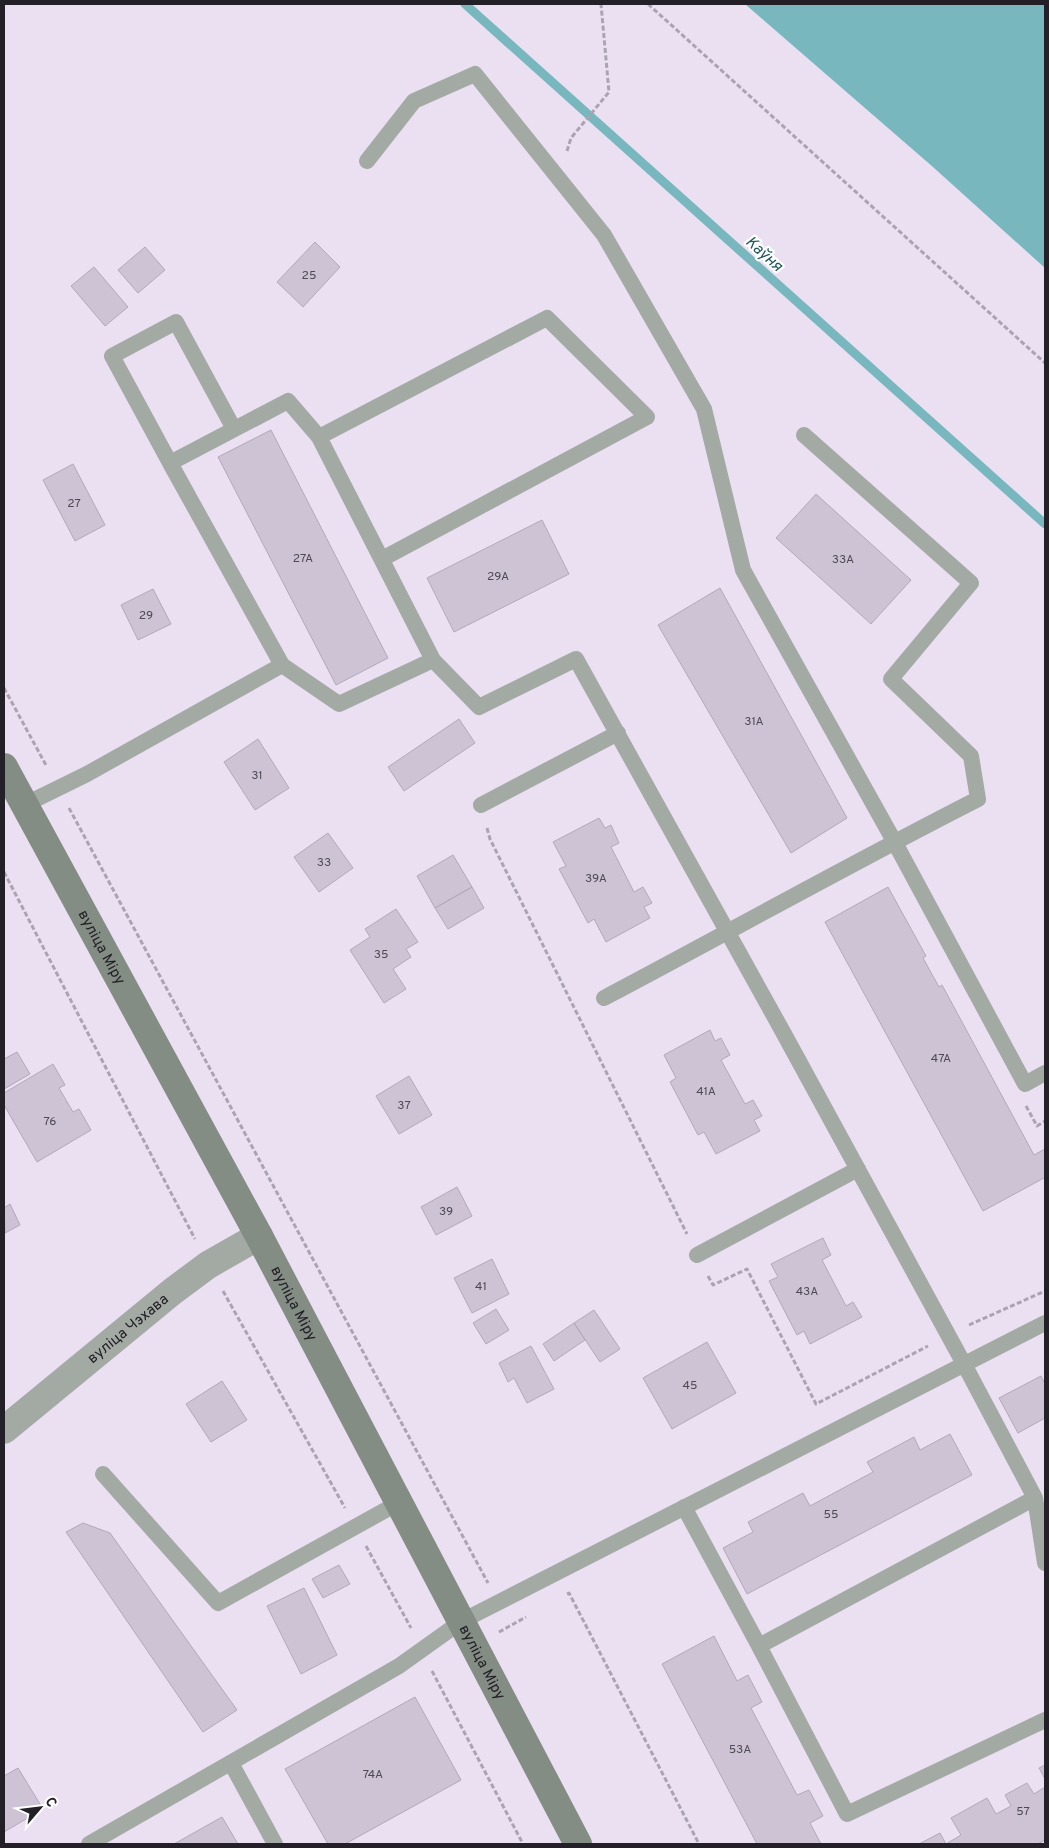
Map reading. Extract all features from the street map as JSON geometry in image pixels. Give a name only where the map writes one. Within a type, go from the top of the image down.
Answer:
[{"type":"main road","name":"вуліца Міру","points":[[4,767],[259,1236],[578,1844]]},
{"type":"street","name":"вуліца Чэхава","points":[[4,1430],[173,1291],[208,1265],[259,1236]]},
{"type":"lane","points":[[367,161],[414,101],[475,74],[604,235],[704,409],[744,570],[894,841],[1025,1084],[1045,1073]]},
{"type":"lane","points":[[319,437],[547,318],[647,417],[382,559]]},
{"type":"lane","points":[[234,429],[176,322],[112,356],[282,666],[338,704],[433,660]]},
{"type":"lane","points":[[170,463],[288,401],[319,437],[433,660],[479,707],[576,659],[858,1169],[1035,1498],[1045,1563]]},
{"type":"lane","points":[[604,998],[728,933],[894,841],[978,799],[972,756],[891,679],[971,583],[804,435]]},
{"type":"lane","points":[[24,805],[87,774],[282,666]]},
{"type":"lane","points":[[481,805],[618,733]]},
{"type":"lane","points":[[698,1255],[858,1169]]},
{"type":"lane","points":[[89,1844],[399,1666],[462,1621],[1045,1323]]},
{"type":"lane","points":[[103,1474],[218,1603],[400,1502]]},
{"type":"lane","points":[[759,1646],[1035,1498]]},
{"type":"lane","points":[[684,1507],[847,1814],[1045,1720]]},
{"type":"lane","points":[[231,1763],[275,1844]]},
{"type":"path","points":[[570,138],[608,92],[601,4]]},
{"type":"path","points":[[648,4],[1045,362]]},
{"type":"path","points":[[4,688],[6,696],[59,788],[512,1625]]},
{"type":"path","points":[[481,805],[490,839],[713,1285],[747,1268],[816,1404],[949,1336],[1045,1291]]},
{"type":"path","points":[[1023,1100],[1037,1126],[1045,1121]]},
{"type":"path","points":[[560,1598],[569,1594],[699,1844]]},
{"type":"path","points":[[523,1844],[431,1670],[528,1616]]},
{"type":"shaded area","points":[[745,4],[1045,4],[1045,268],[933,167]]},
{"type":"building","points":[[315,242],[340,267],[303,307],[277,282]]},
{"type":"building","points":[[145,247],[165,270],[138,293],[118,270]]},
{"type":"building","points":[[94,267],[128,307],[105,326],[71,286]]},
{"type":"building","points":[[271,430],[388,658],[336,685],[218,457]]},
{"type":"building","points":[[73,464],[105,525],[75,541],[43,480]]},
{"type":"building","points":[[816,494],[911,580],[871,624],[776,538]]},
{"type":"building","points":[[542,520],[569,574],[454,632],[427,578]]},
{"type":"building","points":[[720,588],[847,818],[791,853],[658,625]]},
{"type":"building","points":[[153,589],[171,624],[138,640],[121,605]]},
{"type":"building","points":[[459,719],[475,743],[404,791],[388,767]]},
{"type":"building","points":[[258,739],[289,788],[255,810],[224,762]]},
{"type":"building","points":[[599,818],[605,828],[611,825],[619,843],[611,847],[634,892],[643,887],[652,903],[644,907],[650,918],[606,942],[594,919],[588,923],[559,869],[566,866],[553,842]]},
{"type":"building","points":[[328,833],[353,868],[319,892],[294,857]]},
{"type":"building","points":[[453,855],[472,887],[435,908],[417,876]]},
{"type":"building","points":[[472,887],[484,908],[448,929],[435,908]]},
{"type":"building","points":[[888,887],[926,956],[923,958],[939,987],[942,985],[1034,1155],[1045,1149],[1045,1180],[1044,1178],[983,1211],[825,922]]},
{"type":"building","points":[[396,909],[418,942],[406,949],[411,957],[393,969],[406,989],[384,1003],[350,950],[370,937],[365,929]]},
{"type":"building","points":[[710,1030],[715,1041],[721,1038],[730,1055],[721,1060],[745,1104],[753,1100],[762,1116],[754,1120],[760,1131],[716,1154],[704,1132],[698,1135],[670,1082],[676,1078],[664,1055]]},
{"type":"building","points":[[17,1052],[30,1074],[4,1089],[4,1059]]},
{"type":"building","points":[[53,1064],[65,1085],[59,1088],[73,1112],[79,1109],[91,1130],[37,1162],[4,1105],[4,1093]]},
{"type":"building","points":[[409,1076],[432,1115],[399,1134],[376,1096]]},
{"type":"building","points":[[457,1187],[472,1216],[436,1235],[421,1207]]},
{"type":"building","points":[[10,1204],[20,1225],[5,1233],[4,1208]]},
{"type":"building","points":[[823,1238],[831,1255],[822,1260],[846,1306],[853,1302],[862,1317],[810,1344],[804,1331],[797,1335],[769,1281],[778,1277],[771,1264]]},
{"type":"building","points":[[492,1259],[509,1294],[472,1313],[454,1278]]},
{"type":"building","points":[[496,1309],[509,1330],[486,1344],[473,1323]]},
{"type":"building","points":[[594,1310],[620,1349],[600,1362],[574,1323]]},
{"type":"building","points":[[574,1323],[585,1340],[554,1361],[543,1344]]},
{"type":"building","points":[[707,1342],[736,1393],[672,1429],[643,1378]]},
{"type":"building","points":[[531,1346],[554,1389],[527,1403],[514,1378],[508,1382],[499,1363]]},
{"type":"building","points":[[1041,1376],[1045,1384],[1045,1418],[1018,1433],[999,1398]]},
{"type":"building","points":[[222,1381],[247,1420],[211,1442],[186,1404]]},
{"type":"building","points":[[950,1434],[972,1475],[747,1594],[723,1548],[753,1532],[748,1522],[803,1493],[810,1506],[873,1472],[867,1462],[914,1437],[920,1450]]},
{"type":"building","points":[[83,1523],[110,1533],[237,1710],[203,1732],[66,1532]]},
{"type":"building","points":[[339,1565],[350,1584],[323,1598],[312,1579]]},
{"type":"building","points":[[304,1588],[337,1655],[301,1674],[267,1606]]},
{"type":"building","points":[[714,1636],[737,1681],[748,1675],[762,1702],[751,1708],[797,1795],[809,1790],[823,1816],[810,1823],[821,1844],[757,1844],[662,1664]]},
{"type":"building","points":[[415,1697],[461,1780],[345,1844],[328,1844],[285,1769]]},
{"type":"building","points":[[1045,1765],[1045,1779],[1039,1768]]},
{"type":"building","points":[[18,1768],[43,1809],[4,1832],[4,1776]]},
{"type":"building","points":[[1027,1783],[1034,1794],[1045,1787],[1045,1840],[1038,1844],[946,1844],[961,1835],[951,1818],[987,1798],[996,1814],[1011,1806],[1005,1795]]},
{"type":"building","points":[[222,1817],[238,1844],[174,1844]]},
{"type":"building","points":[[940,1833],[946,1844],[919,1844]]},
{"type":"waterway","name":"Каўня","points":[[465,4],[1045,524]]}]
